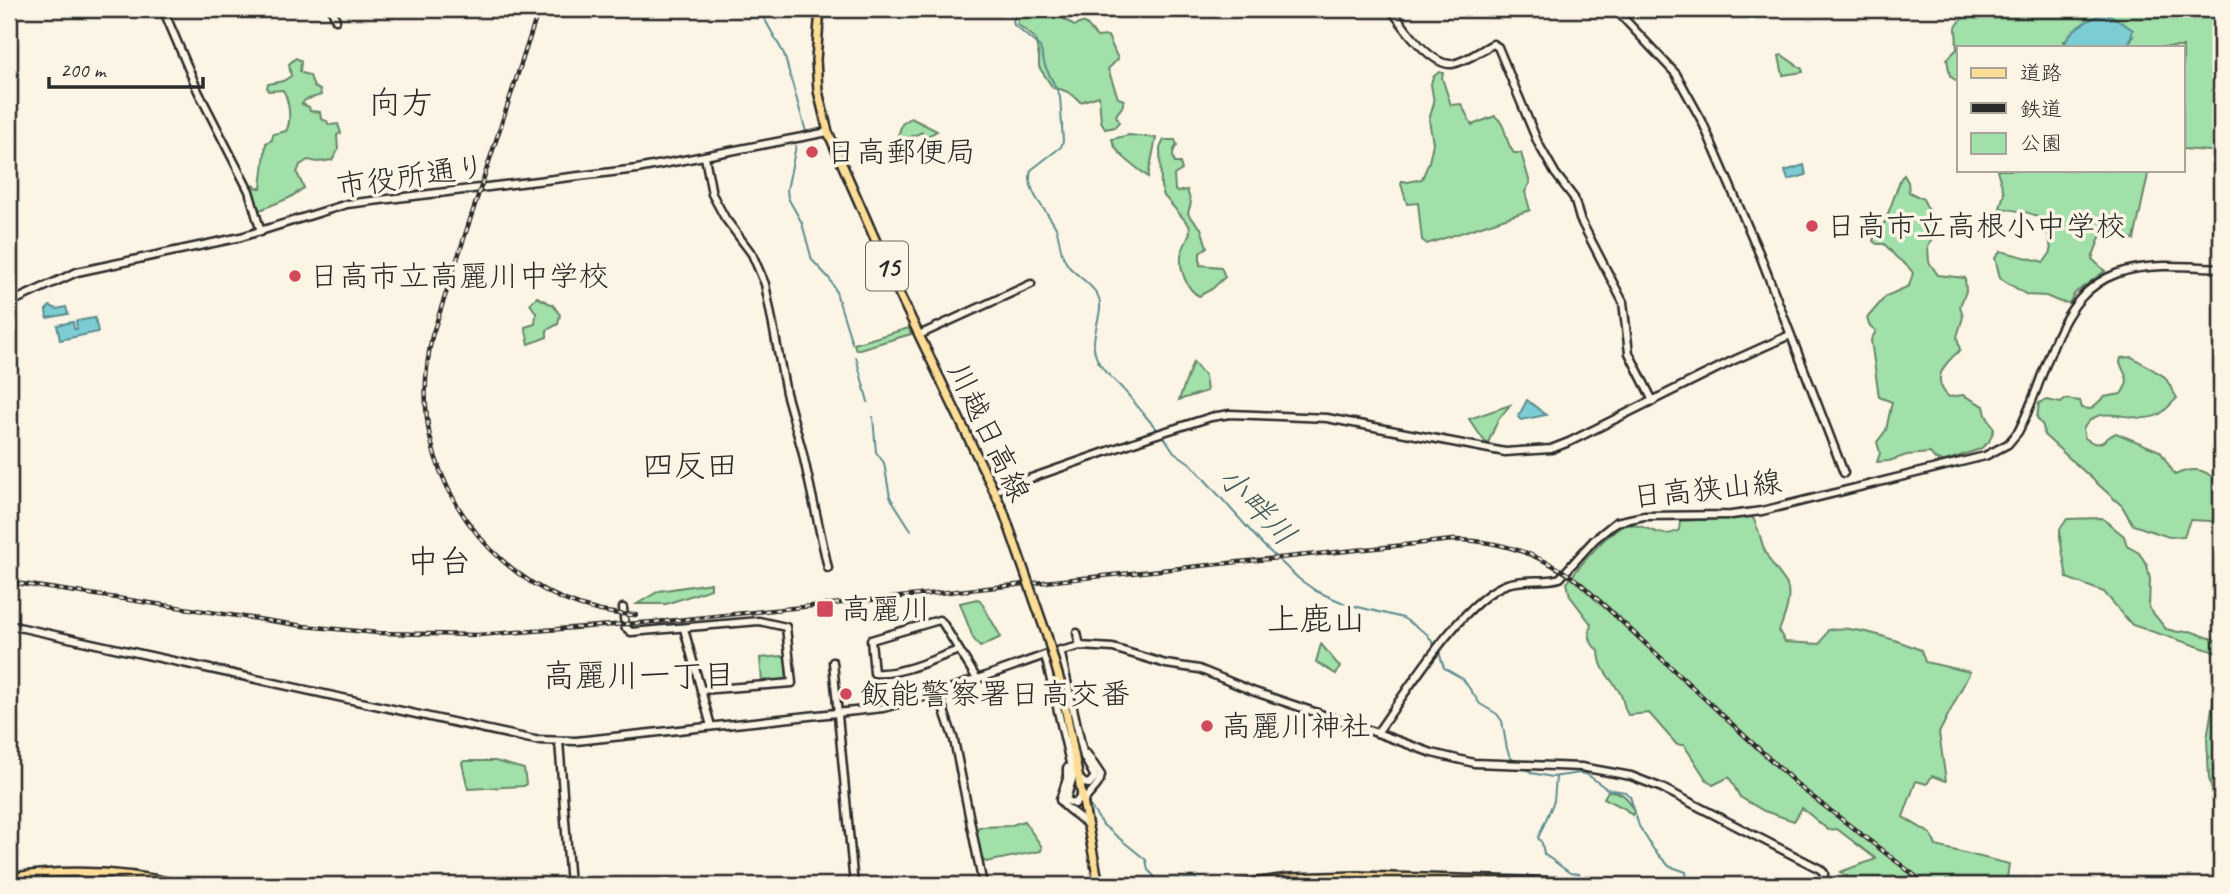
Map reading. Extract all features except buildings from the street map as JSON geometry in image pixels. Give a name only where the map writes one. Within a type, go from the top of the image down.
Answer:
[{"type":"main road","name":"川越日高線","points":[[820,9],[816,60],[818,91],[828,132],[919,335],[1003,510],[1047,636],[1061,685],[1099,885]]},
{"type":"main road","points":[[9,878],[52,872],[105,872],[182,885]]},
{"type":"main road","points":[[1237,885],[1289,878],[1357,876],[1667,885]]},
{"type":"street","points":[[163,9],[198,91],[249,191],[261,232]]},
{"type":"street","points":[[332,9],[336,20]]},
{"type":"street","points":[[1391,9],[1430,55],[1444,63],[1458,62],[1496,44],[1538,143],[1555,173],[1574,198],[1580,219],[1623,302],[1629,353],[1653,401]]},
{"type":"street","points":[[1615,9],[1657,52],[1691,98],[1760,255],[1844,473]]},
{"type":"street","name":"市役所通り","points":[[9,303],[77,272],[261,232],[307,215],[358,202],[563,179],[705,157],[828,132]]},
{"type":"street","points":[[705,157],[712,194],[725,218],[752,254],[765,284],[788,403],[802,450],[828,568]]},
{"type":"street","name":"日高狭山線","points":[[1377,733],[1436,649],[1489,594],[1514,583],[1560,578],[1594,540],[1616,522],[1644,516],[1762,511],[1886,482],[1997,451],[2008,444],[2018,432],[2066,319],[2081,297],[2092,287],[2115,273],[2139,267],[2161,264],[2221,268]]},
{"type":"street","points":[[919,335],[1031,284]]},
{"type":"street","points":[[1000,489],[1172,429],[1230,414],[1327,418],[1486,450],[1517,453],[1551,449],[1732,360],[1790,335]]},
{"type":"street","points":[[623,608],[628,631],[644,632],[765,621],[787,628],[792,683],[701,691]]},
{"type":"street","points":[[959,650],[877,674],[874,673],[871,640],[939,620],[959,650],[977,679]]},
{"type":"street","points":[[9,625],[525,738],[559,741],[883,708],[938,693],[1060,650],[1080,646],[1113,648],[1166,664],[1199,669],[1255,692],[1462,761],[1517,766],[1578,767],[1631,776],[1662,788],[1820,869],[1824,873],[1824,885]]},
{"type":"street","points":[[684,629],[711,726]]},
{"type":"street","points":[[1077,633],[1080,646]]},
{"type":"street","points":[[1060,650],[1084,757],[1095,777],[1089,784],[1080,779]]},
{"type":"street","points":[[1045,655],[1073,776],[1066,800],[1075,804],[1082,795]]},
{"type":"street","points":[[833,662],[854,885]]},
{"type":"street","points":[[938,693],[954,740],[984,885]]},
{"type":"street","points":[[1065,734],[1068,774],[1060,800],[1086,824]]},
{"type":"street","points":[[559,741],[570,885]]},
{"type":"street","points":[[1082,747],[1101,775],[1099,783],[1083,804]]},
{"type":"green space","points":[[1022,9],[1050,12],[1074,26],[1084,22],[1097,37],[1108,36],[1118,59],[1108,69],[1118,98],[1124,100],[1116,115],[1119,122],[1115,127],[1105,129],[1101,121],[1099,96],[1080,102],[1068,92],[1053,88],[1039,67],[1035,38],[1017,24]]},
{"type":"green space","points":[[1969,9],[2221,9],[2221,152],[2184,149],[2184,46],[2128,46],[2133,36],[2064,41],[2065,46],[1957,46],[1957,49],[1956,27]]},
{"type":"green space","points":[[1957,49],[1957,81],[1950,76],[1947,59]]},
{"type":"green space","points":[[1782,55],[1803,72],[1783,75],[1779,56]]},
{"type":"green space","points":[[296,58],[301,61],[300,72],[310,76],[321,95],[305,100],[302,104],[309,107],[310,111],[320,112],[321,119],[329,125],[338,124],[341,133],[337,135],[338,150],[332,160],[308,160],[300,165],[297,173],[304,188],[289,198],[260,210],[257,209],[250,188],[254,185],[261,188],[266,143],[272,140],[273,134],[286,131],[289,116],[283,90],[268,91],[267,87],[268,84],[291,76],[289,64]]},
{"type":"green space","points":[[1439,72],[1443,73],[1442,78],[1451,105],[1461,104],[1472,125],[1495,116],[1502,124],[1511,149],[1514,153],[1521,153],[1530,183],[1525,192],[1530,210],[1427,244],[1422,240],[1418,203],[1407,204],[1401,184],[1402,181],[1422,179],[1429,162],[1433,143],[1429,120],[1434,103],[1431,84],[1433,77]]},
{"type":"green space","points":[[911,118],[937,131],[928,136],[933,147],[930,149],[922,132],[895,144],[902,124]]},
{"type":"green space","points":[[1129,135],[1156,138],[1148,177],[1121,155],[1114,145],[1112,139]]},
{"type":"green space","points":[[1164,140],[1175,140],[1177,145],[1173,158],[1175,163],[1180,163],[1182,170],[1174,175],[1175,190],[1187,190],[1191,203],[1188,213],[1201,228],[1207,247],[1200,253],[1200,265],[1221,267],[1225,277],[1199,296],[1187,284],[1181,262],[1189,225],[1164,196],[1161,187],[1160,148]]},
{"type":"green space","points":[[1998,172],[2149,172],[2134,240],[2103,229],[2092,259],[2105,271],[2075,293],[2069,303],[2046,296],[2027,295],[2000,278],[1995,258],[2001,251],[2044,262],[2051,252],[2046,229],[2038,217],[2000,208],[2004,193]]},
{"type":"green space","points":[[1904,175],[1909,192],[1923,199],[1931,215],[1934,233],[1928,247],[1929,262],[1938,275],[1965,278],[1966,291],[1960,306],[1963,317],[1957,337],[1960,350],[1944,366],[1940,384],[1949,397],[1963,395],[1984,406],[1994,429],[1989,442],[1980,449],[1945,461],[1936,460],[1930,453],[1877,462],[1880,453],[1877,442],[1886,430],[1892,402],[1879,397],[1871,340],[1876,331],[1869,325],[1867,318],[1886,296],[1909,286],[1913,273],[1884,244],[1873,241],[1885,222]]},
{"type":"green space","points":[[537,297],[553,305],[560,315],[558,324],[547,330],[547,337],[529,344],[525,327],[535,324],[536,313],[530,304]]},
{"type":"green space","points":[[909,328],[911,334],[856,350],[854,344]]},
{"type":"green space","points":[[2132,357],[2165,377],[2177,398],[2160,414],[2150,417],[2109,414],[2099,416],[2090,420],[2083,429],[2085,438],[2098,444],[2116,433],[2160,451],[2175,475],[2189,470],[2207,473],[2217,483],[2221,495],[2221,525],[2210,521],[2190,520],[2184,536],[2169,537],[2133,525],[2122,506],[2044,435],[2043,426],[2037,418],[2039,403],[2047,400],[2061,403],[2066,399],[2080,401],[2082,408],[2091,409],[2104,397],[2121,394],[2127,381],[2121,358]]},
{"type":"green space","points":[[1193,362],[1205,376],[1207,391],[1179,400]]},
{"type":"green space","points":[[1510,405],[1498,420],[1488,443],[1485,442],[1469,419]]},
{"type":"green space","points":[[1752,517],[1767,556],[1788,588],[1787,607],[1779,631],[1785,642],[1820,644],[1828,630],[1849,629],[1888,638],[1921,650],[1925,662],[1970,672],[1939,733],[1946,781],[1932,776],[1927,784],[1916,781],[1903,817],[1931,834],[1936,846],[2009,864],[2006,885],[1861,885],[1840,872],[1876,859],[1837,829],[1828,830],[1802,808],[1794,821],[1764,811],[1740,797],[1729,777],[1713,785],[1706,779],[1684,745],[1677,745],[1649,713],[1628,715],[1620,693],[1603,669],[1599,651],[1592,643],[1591,624],[1570,596],[1567,583],[1611,533],[1626,525],[1666,534],[1679,530],[1680,521]]},
{"type":"green space","points":[[2102,518],[2124,536],[2127,546],[2139,553],[2147,565],[2150,579],[2149,608],[2166,629],[2190,631],[2221,642],[2221,654],[2132,625],[2104,592],[2067,578],[2060,529],[2067,519]]},
{"type":"green space","points":[[711,583],[711,589],[666,604],[637,604],[659,591]]},
{"type":"green space","points":[[977,599],[1001,637],[980,647],[973,638],[960,603]]},
{"type":"green space","points":[[1321,644],[1340,667],[1336,674],[1316,662]]},
{"type":"green space","points":[[2221,654],[2221,828],[2209,778],[2207,739]]},
{"type":"green space","points":[[760,658],[786,658],[785,680],[762,682]]},
{"type":"green space","points":[[495,761],[524,769],[526,784],[468,789],[462,763]]},
{"type":"green space","points":[[1608,791],[1625,797],[1634,812],[1632,815],[1604,798]]},
{"type":"green space","points":[[1024,821],[1042,847],[1041,851],[986,862],[982,860],[976,831],[979,827],[1009,826]]},
{"type":"water","points":[[2104,13],[2110,15],[2133,30],[2128,46],[2065,46],[2073,31]]},
{"type":"water","points":[[1804,165],[1806,175],[1788,180],[1785,171]]},
{"type":"water","points":[[50,306],[57,309],[66,307],[68,314],[47,318],[46,310]]},
{"type":"water","points":[[95,318],[98,332],[60,340],[57,325],[73,322],[74,329],[77,329],[76,321]]},
{"type":"water","points":[[1527,400],[1546,415],[1521,420],[1518,417]]},
{"type":"waterway","points":[[759,9],[784,54],[806,132]]},
{"type":"waterway","name":"小畔川","points":[[1019,9],[1013,21],[1014,25],[1040,47],[1045,66],[1060,96],[1063,141],[1061,147],[1031,170],[1031,186],[1056,228],[1066,263],[1091,287],[1100,301],[1094,343],[1098,361],[1158,430]]},
{"type":"waterway","points":[[796,146],[787,190],[788,198],[802,223],[812,260],[829,278],[835,289],[852,343]]},
{"type":"waterway","points":[[856,357],[868,402]]},
{"type":"waterway","points":[[873,417],[876,452],[884,463],[890,497],[911,530]]},
{"type":"waterway","name":"小畔川","points":[[1162,434],[1174,452],[1191,464],[1263,545],[1299,579],[1316,591],[1346,604],[1403,618],[1427,634],[1439,652],[1444,668],[1463,679],[1480,704],[1497,714],[1502,721],[1507,749],[1516,762]]},
{"type":"waterway","name":"小畔川","points":[[1523,767],[1532,773],[1552,777],[1580,773],[1588,775],[1607,789],[1625,792],[1630,796],[1639,826],[1654,850],[1669,866],[1686,872],[1688,885]]},
{"type":"waterway","points":[[1556,777],[1554,801],[1538,838],[1544,854],[1570,873],[1579,874],[1582,881]]},
{"type":"waterway","points":[[1088,803],[1103,825],[1146,860],[1155,882],[1196,878],[1197,885]]},
{"type":"railway","points":[[539,9],[432,336],[426,386],[428,425],[441,472],[457,505],[478,535],[503,561],[532,583],[565,600],[599,611],[636,615]]},
{"type":"railway","points":[[9,582],[304,626],[378,633],[478,635],[667,621],[1453,540],[1487,543],[1535,556],[1579,582],[1801,788],[1927,885]]},
{"type":"place","name":"日高郵便局","points":[[812,152]]},
{"type":"place","name":"日高市立高根小中学校","points":[[1812,226]]},
{"type":"place","name":"日高市立高麗川中学校","points":[[295,276]]},
{"type":"place","name":"高麗川","points":[[825,609]]},
{"type":"place","name":"飯能警察署日高交番","points":[[846,694]]},
{"type":"place","name":"高麗川神社","points":[[1207,726]]},
{"type":"district","name":"向方","points":[[401,102]]},
{"type":"district","name":"四反田","points":[[690,465]]},
{"type":"district","name":"中台","points":[[439,561]]},
{"type":"district","name":"上鹿山","points":[[1316,619]]},
{"type":"district","name":"高麗川一丁目","points":[[639,675]]}]
